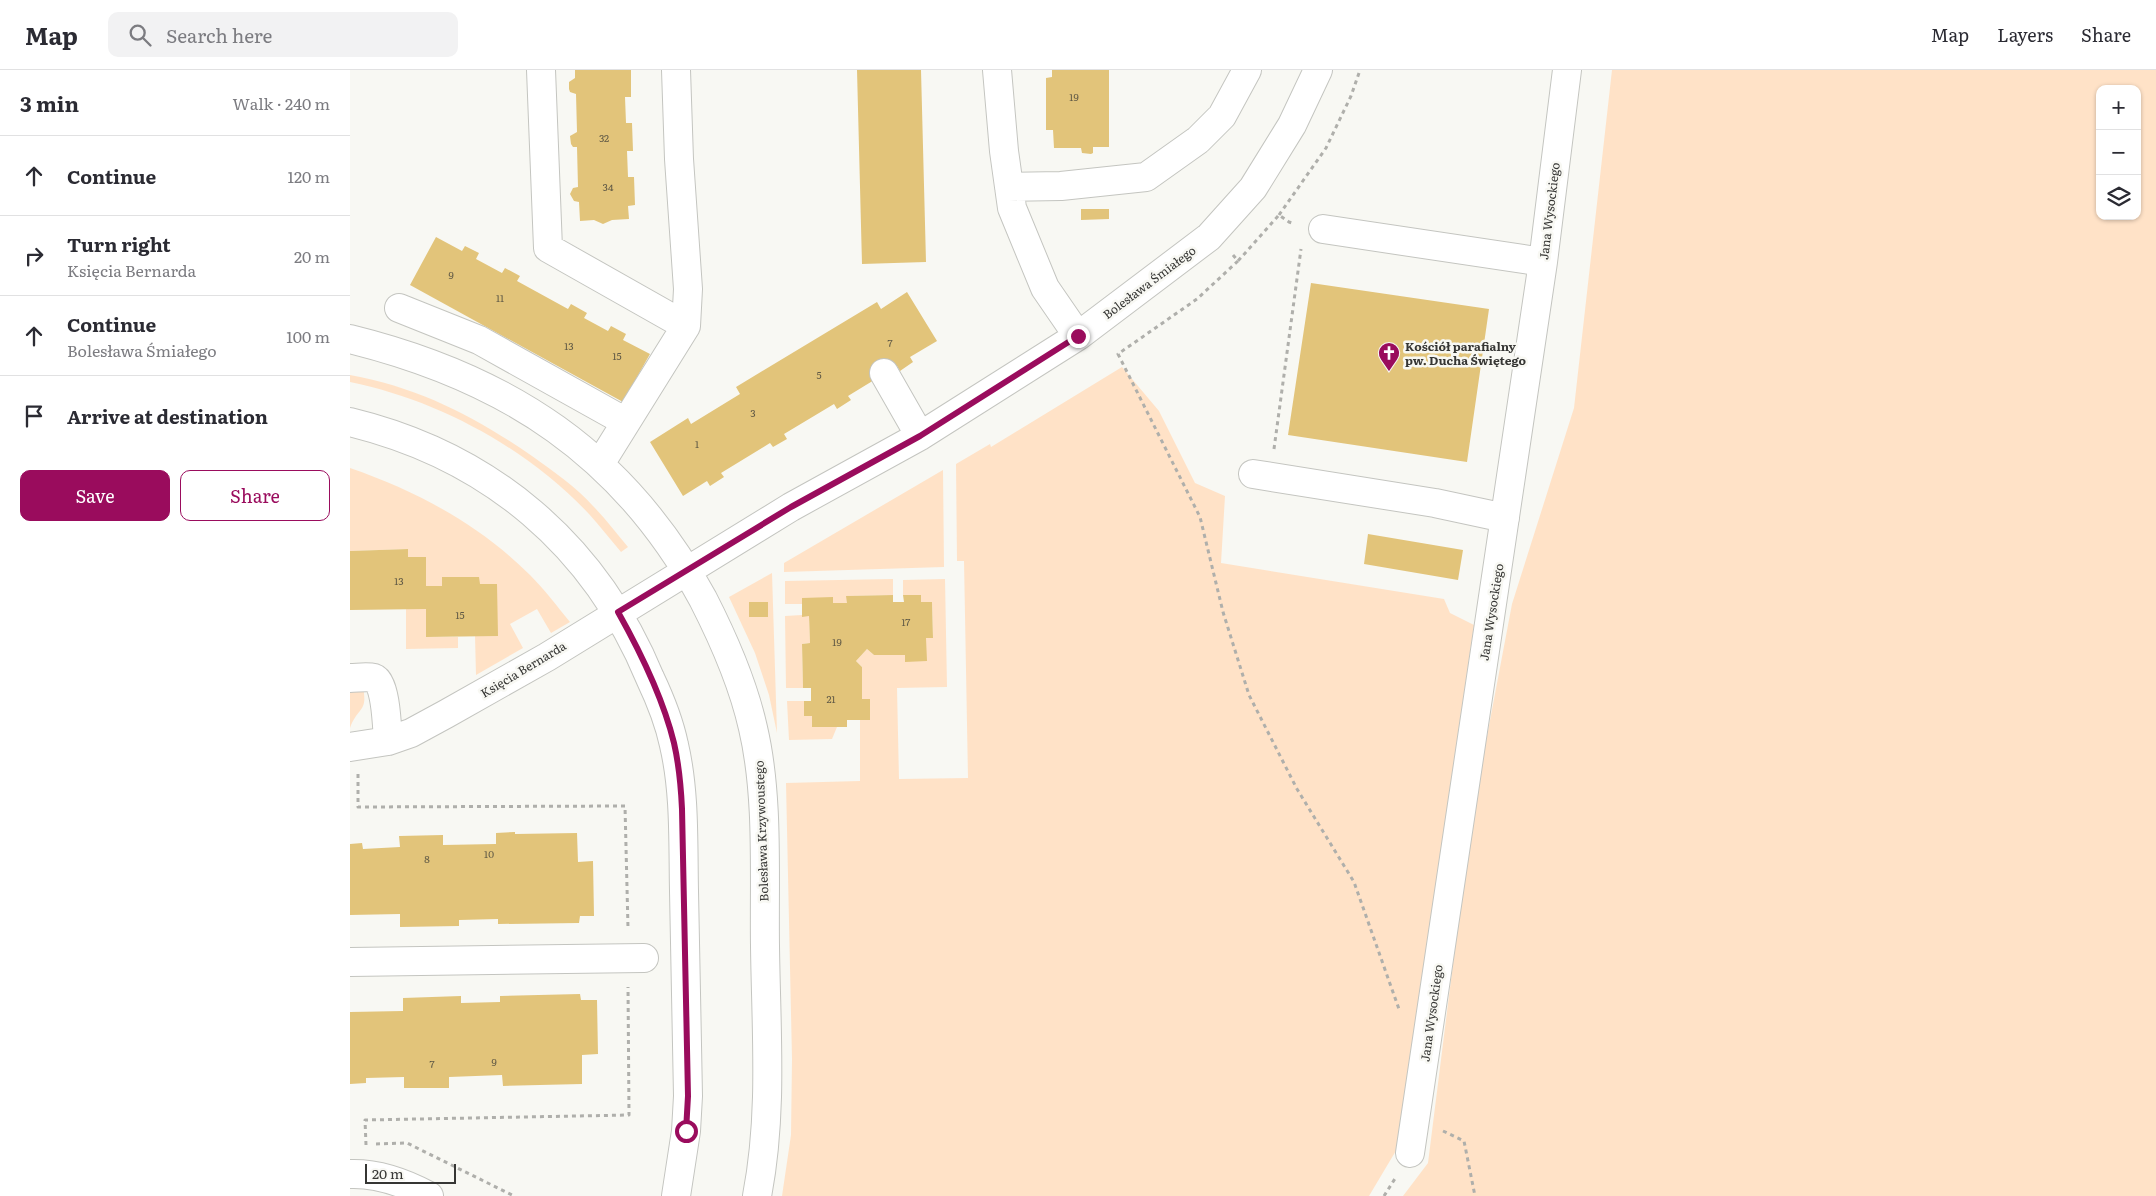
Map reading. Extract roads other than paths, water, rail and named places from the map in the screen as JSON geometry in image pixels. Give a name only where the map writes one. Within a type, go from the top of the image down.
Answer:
[{"type":"street","points":[[541,70],[548,248],[686,326]]},
{"type":"street","points":[[600,464],[686,326],[688,289],[676,70]]},
{"type":"street","points":[[998,70],[1004,151],[1012,208],[1045,288],[1078,336]]},
{"type":"street","points":[[1009,187],[1061,186],[1146,177],[1198,140],[1222,116],[1247,70]]},
{"type":"street","name":"Bolesława Śmiałego","points":[[687,570],[791,507],[920,436],[1078,336],[1209,237],[1254,188],[1292,126],[1318,70]]},
{"type":"street","name":"Jana Wysockiego","points":[[1410,1153],[1505,518],[1542,262],[1567,70]]},
{"type":"street","points":[[1323,229],[1542,262]]},
{"type":"street","points":[[399,308],[479,340],[626,422]]},
{"type":"street","name":"Bolesława Krzywoustego","points":[[350,339],[384,347],[443,367],[488,387],[566,435],[600,464],[661,532],[687,570],[718,629],[734,668],[751,722],[761,770],[767,1105],[757,1196]]},
{"type":"street","points":[[884,373],[920,436]]},
{"type":"street","points":[[350,422],[372,427],[451,459],[495,484],[532,512],[567,544],[598,582],[618,612],[635,642],[665,713],[674,745],[680,778],[682,809],[688,1096],[686,1131],[676,1196]]},
{"type":"street","points":[[1262,475],[1435,503],[1505,518]]},
{"type":"street","name":"Księcia Bernarda","points":[[350,747],[388,741],[412,733],[547,657],[687,570]]},
{"type":"street","points":[[350,678],[373,678],[380,682],[383,691],[388,741]]},
{"type":"street","points":[[350,962],[644,958]]},
{"type":"street","points":[[350,1174],[365,1173],[410,1186],[429,1196]]},
{"type":"place","name":"Kościół parafialny pw. Ducha Świętego","points":[[1389,372]]}]
